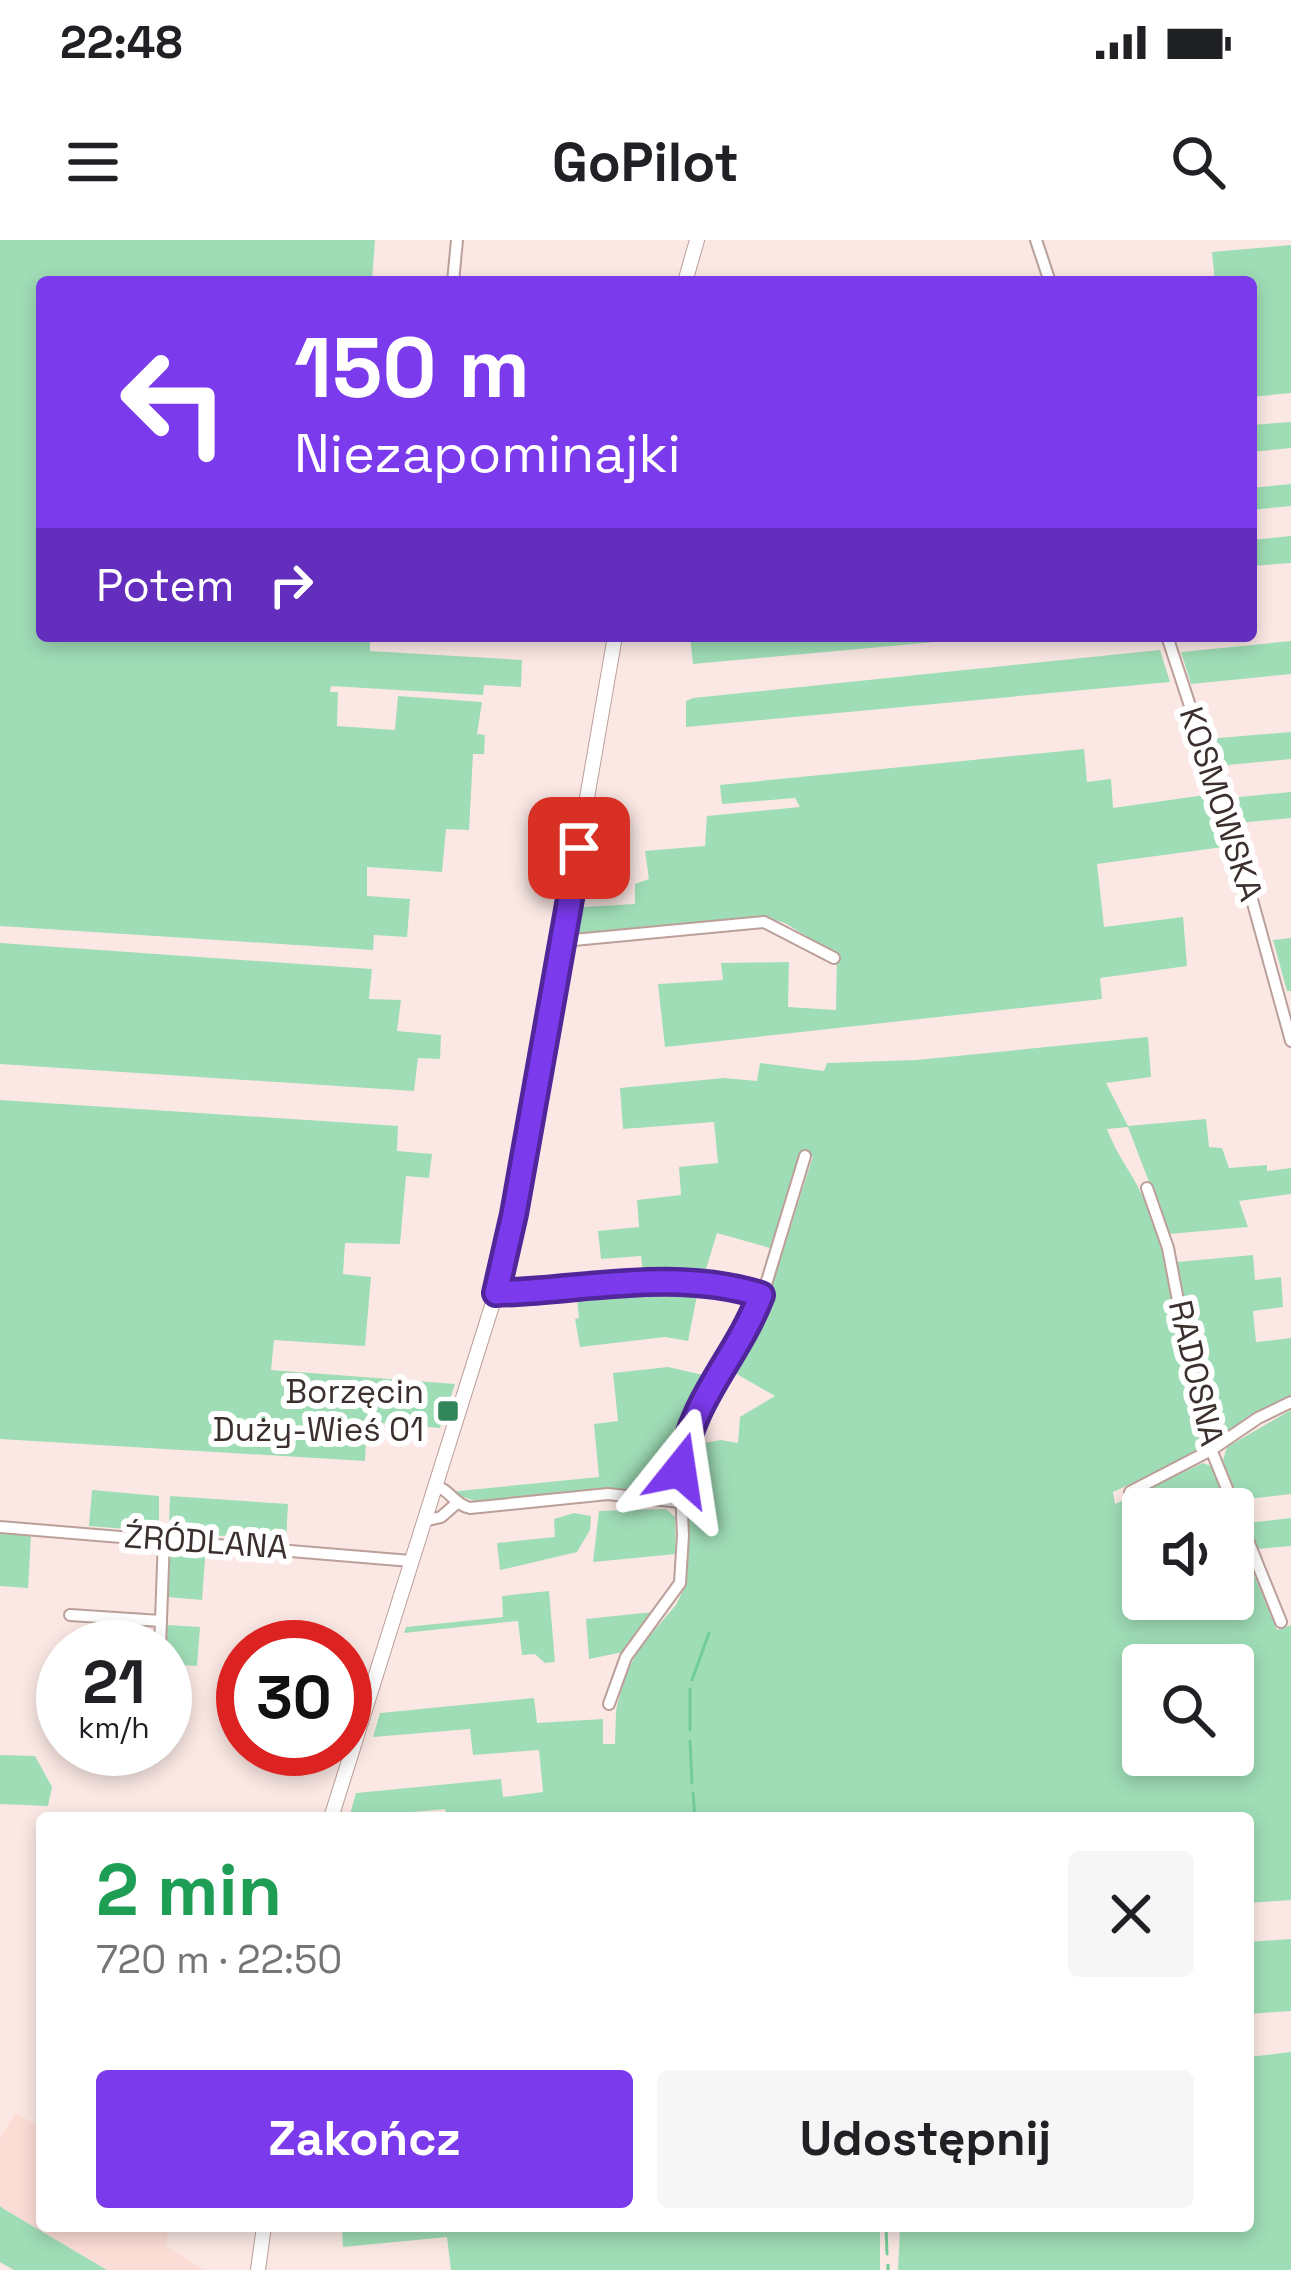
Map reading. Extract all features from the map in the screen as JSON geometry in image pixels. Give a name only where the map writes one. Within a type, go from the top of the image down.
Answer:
[{"type":"main road","points":[[687,276],[697,240]]},
{"type":"main road","points":[[333,1812],[496,1293],[514,1214],[614,642]]},
{"type":"main road","points":[[258,2270],[263,2232]]},
{"type":"street","points":[[454,276],[457,240]]},
{"type":"street","points":[[1036,240],[1048,276]]},
{"type":"street","name":"KOSMOWSKA","points":[[1169,642],[1244,867],[1291,1041]]},
{"type":"street","points":[[563,941],[764,922],[834,958]]},
{"type":"street","points":[[610,1704],[626,1657],[680,1582],[680,1470],[692,1418],[761,1295],[805,1156]]},
{"type":"street","name":"RADOSNA","points":[[1147,1188],[1168,1248],[1192,1392],[1281,1622]]},
{"type":"street","points":[[496,1293],[676,1281],[710,1282],[761,1295]]},
{"type":"street","points":[[1138,1488],[1291,1402]]},
{"type":"street","points":[[435,1486],[470,1508],[608,1494],[680,1502]]},
{"type":"street","points":[[424,1521],[441,1517],[457,1503]]},
{"type":"street","name":"ŹRÓDLANA","points":[[0,1527],[411,1561]]},
{"type":"street","points":[[161,1620],[164,1538]]},
{"type":"street","points":[[70,1615],[146,1620]]},
{"type":"shaded area","points":[[16,2113],[36,2125],[36,2228],[0,2206],[0,2137]]},
{"type":"shaded area","points":[[43,2232],[168,2232],[166,2246],[204,2270],[107,2270]]},
{"type":"green space","points":[[0,240],[375,240],[372,276],[36,276],[36,642],[370,642],[370,651],[522,660],[521,687],[484,685],[483,695],[331,686],[330,692],[338,692],[337,726],[395,730],[398,696],[482,702],[477,734],[485,735],[484,754],[473,754],[469,830],[446,829],[442,872],[367,867],[367,896],[410,899],[407,937],[374,935],[373,950],[0,926]]},
{"type":"green space","points":[[1291,245],[1291,393],[1257,396],[1257,276],[1214,276],[1212,252]]},
{"type":"green space","points":[[1291,422],[1291,448],[1257,451],[1257,425]]},
{"type":"green space","points":[[1291,484],[1291,506],[1257,509],[1257,487]]},
{"type":"green space","points":[[1291,536],[1291,563],[1257,566],[1257,539]]},
{"type":"green space","points":[[1291,641],[1291,674],[1191,684],[1181,652]]},
{"type":"green space","points":[[691,642],[935,642],[693,664]]},
{"type":"green space","points":[[1160,650],[1170,682],[686,727],[686,701],[693,698]]},
{"type":"green space","points":[[1291,732],[1291,759],[1217,766],[1207,739]]},
{"type":"green space","points":[[1084,749],[1087,782],[1111,779],[1113,808],[1205,795],[1223,847],[1097,864],[1104,927],[1183,917],[1187,966],[1100,978],[1102,999],[665,1047],[658,984],[723,980],[721,963],[789,962],[788,1007],[836,1010],[837,955],[785,923],[768,918],[578,933],[583,907],[635,904],[635,884],[649,879],[645,851],[705,846],[707,816],[800,807],[795,798],[722,804],[720,785]]},
{"type":"green space","points":[[1291,792],[1291,818],[1238,823],[1230,798]]},
{"type":"green space","points":[[1291,938],[1291,991],[1287,991],[1273,940]]},
{"type":"green space","points":[[0,943],[372,969],[369,999],[401,1000],[397,1031],[441,1035],[440,1059],[418,1058],[414,1091],[0,1064]]},
{"type":"green space","points":[[1148,1037],[1151,1077],[1106,1083],[1128,1126],[1206,1119],[1209,1147],[1222,1148],[1229,1168],[1291,1168],[1291,1194],[1239,1201],[1248,1227],[1169,1234],[1128,1127],[1107,1129],[1142,1195],[1160,1244],[1199,1438],[1198,1452],[1113,1492],[1115,1504],[1122,1501],[1122,1620],[1254,1620],[1254,1575],[1277,1630],[1291,1625],[1291,1900],[1254,1903],[1254,1812],[351,1812],[356,1793],[501,1779],[503,1797],[543,1792],[539,1750],[473,1755],[470,1729],[373,1737],[380,1713],[534,1698],[537,1723],[603,1719],[603,1744],[615,1744],[624,1677],[685,1586],[686,1493],[693,1445],[721,1440],[738,1443],[740,1417],[775,1396],[728,1369],[769,1294],[813,1156],[800,1156],[770,1248],[717,1233],[703,1279],[644,1279],[641,1256],[601,1259],[598,1231],[639,1227],[637,1200],[681,1195],[679,1167],[718,1163],[714,1122],[623,1129],[620,1088],[724,1078],[757,1081],[760,1063],[824,1071],[827,1063],[916,1060]]},
{"type":"green space","points":[[0,1100],[398,1126],[397,1151],[432,1154],[429,1178],[406,1176],[400,1244],[345,1243],[343,1274],[371,1277],[365,1346],[274,1340],[271,1370],[455,1384],[440,1428],[367,1422],[365,1461],[0,1439]]},
{"type":"green space","points":[[1253,1255],[1255,1280],[1281,1277],[1283,1307],[1253,1311],[1256,1342],[1291,1338],[1291,1397],[1220,1438],[1213,1435],[1201,1398],[1177,1262]]},
{"type":"green space","points":[[699,1285],[688,1341],[665,1337],[580,1347],[576,1290]]},
{"type":"green space","points":[[668,1367],[708,1376],[686,1419],[675,1487],[668,1495],[601,1488],[478,1502],[449,1492],[599,1477],[594,1424],[618,1421],[613,1373]]},
{"type":"green space","points":[[1291,1410],[1291,1494],[1254,1498],[1254,1488],[1234,1488],[1223,1460],[1227,1447]]},
{"type":"green space","points":[[1203,1463],[1211,1466],[1219,1488],[1149,1488]]},
{"type":"green space","points":[[92,1490],[159,1496],[159,1524],[152,1531],[89,1526]]},
{"type":"green space","points":[[170,1496],[288,1504],[286,1541],[175,1532],[169,1525]]},
{"type":"green space","points":[[666,1509],[675,1517],[676,1554],[593,1562],[599,1511]]},
{"type":"green space","points":[[574,1513],[591,1516],[590,1530],[577,1552],[500,1570],[497,1543],[555,1537],[554,1519]]},
{"type":"green space","points":[[1291,1518],[1291,1546],[1257,1549],[1254,1522]]},
{"type":"green space","points":[[0,1532],[31,1535],[28,1588],[0,1586]]},
{"type":"green space","points":[[177,1543],[206,1545],[202,1600],[167,1597],[169,1551]]},
{"type":"green space","points":[[549,1591],[555,1662],[545,1663],[535,1654],[522,1655],[518,1621],[404,1633],[406,1627],[503,1617],[502,1596]]},
{"type":"green space","points":[[653,1612],[623,1652],[589,1659],[586,1619]]},
{"type":"green space","points":[[192,1627],[200,1627],[197,1666],[192,1666]]},
{"type":"green space","points":[[0,1755],[35,1756],[36,1776],[46,1776],[52,1787],[48,1806],[0,1804]]},
{"type":"green space","points":[[1291,1939],[1291,2011],[1254,2014],[1254,1942]]},
{"type":"green space","points":[[1291,2052],[1291,2270],[898,2270],[900,2232],[1254,2232],[1254,2056]]},
{"type":"green space","points":[[0,2206],[36,2228],[36,2232],[107,2270],[14,2270],[0,2262]]},
{"type":"green space","points":[[342,2232],[880,2232],[880,2270],[451,2270],[447,2237],[343,2247]]},
{"type":"waterway","points":[[692,1680],[709,1633]]},
{"type":"waterway","points":[[690,1689],[690,1730]]},
{"type":"waterway","points":[[690,1741],[692,1783]]},
{"type":"waterway","points":[[693,1793],[695,1812]]},
{"type":"waterway","points":[[886,2232],[887,2254]]},
{"type":"waterway","points":[[888,2265],[888,2270]]},
{"type":"place","name":"Borzęcin Duży-Wieś 01","points":[[448,1411]]},
{"type":"route","points":[[579,848],[496,1293],[676,1281],[710,1282],[761,1295],[692,1418],[680,1470]]}]
